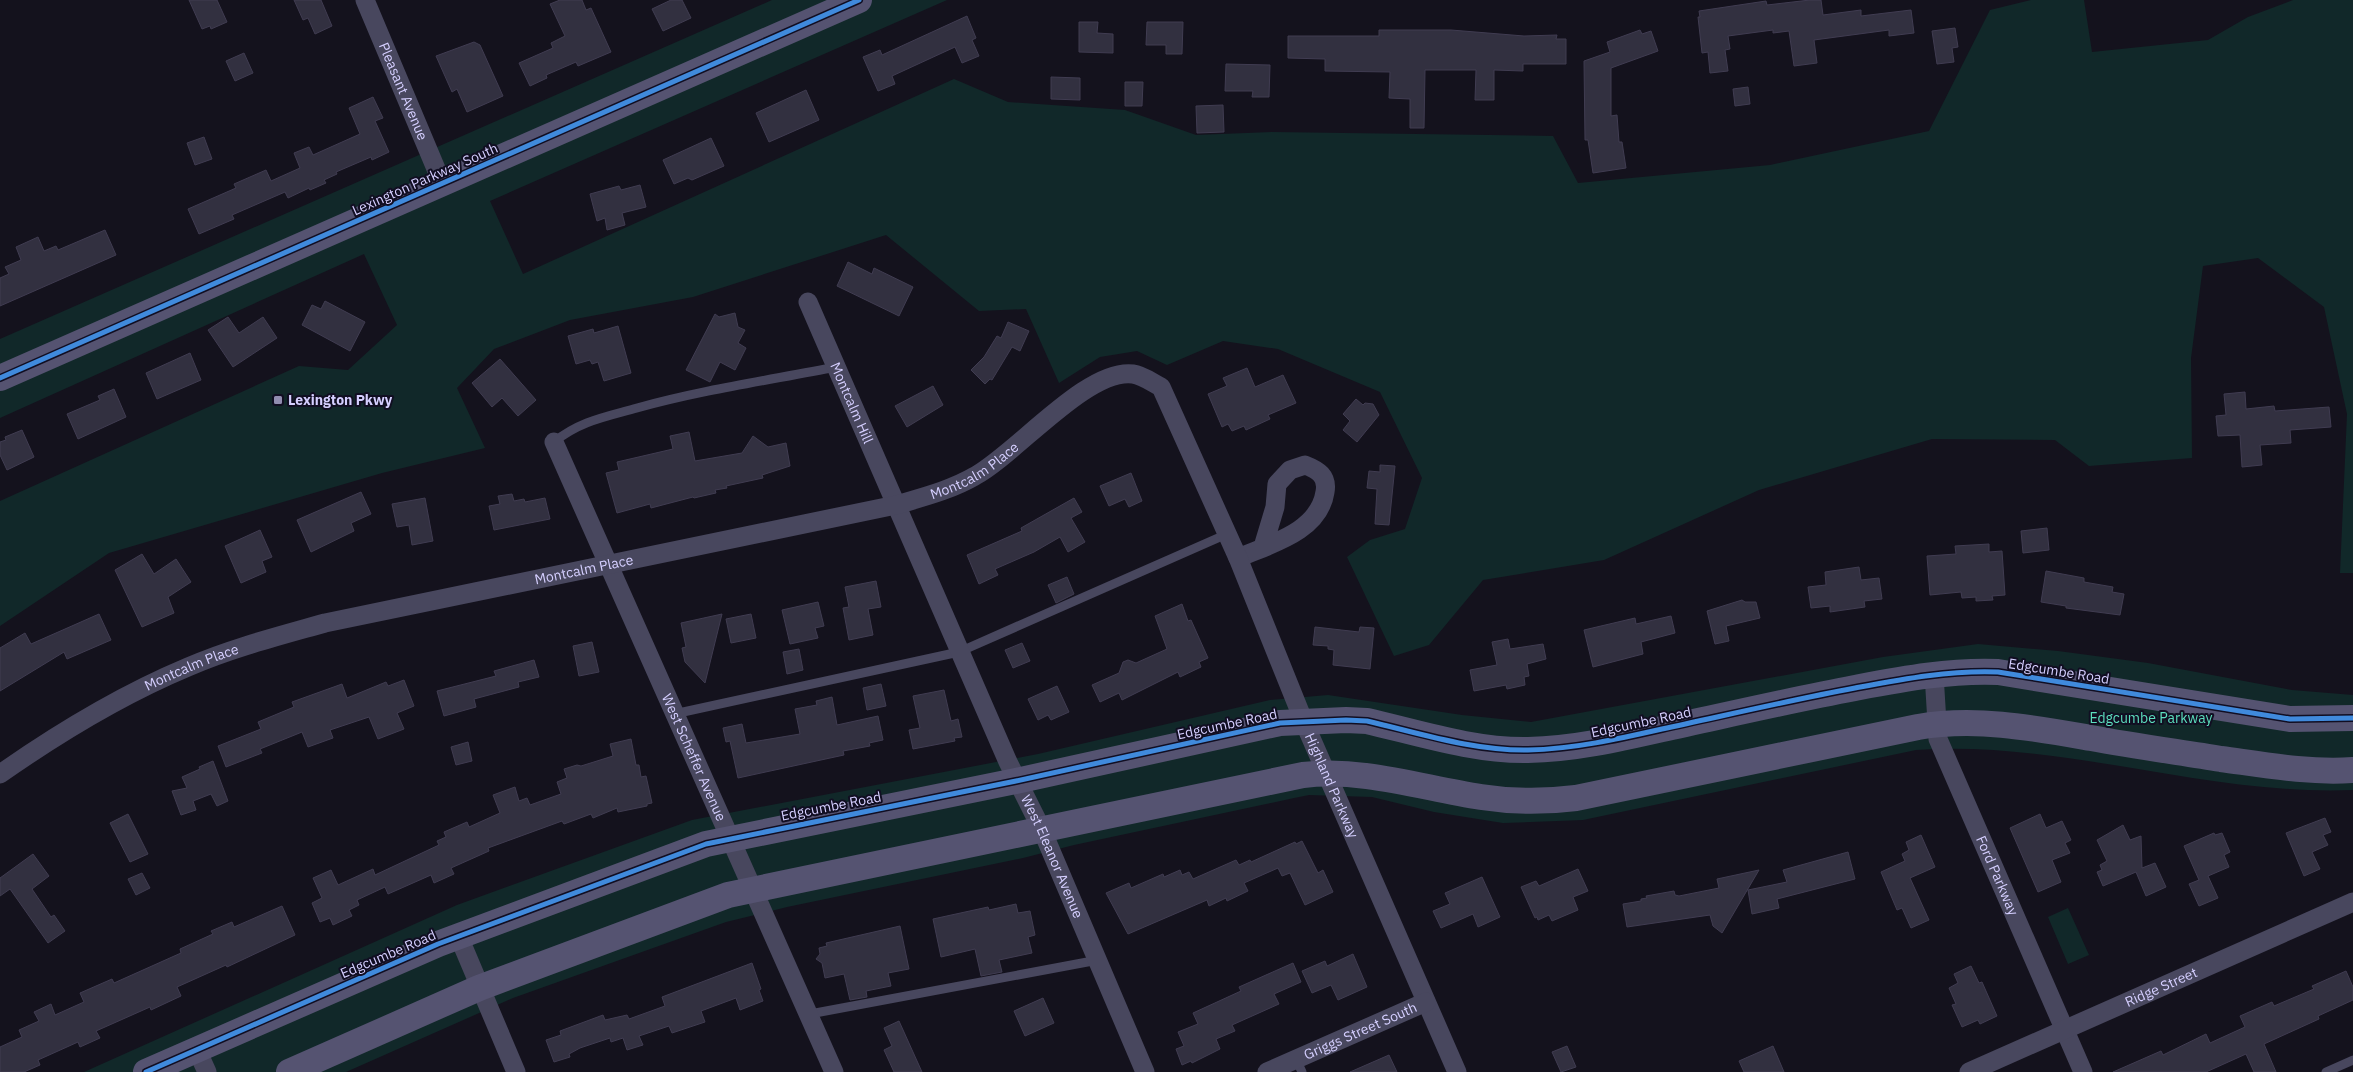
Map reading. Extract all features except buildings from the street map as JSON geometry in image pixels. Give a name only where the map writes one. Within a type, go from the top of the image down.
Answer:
[{"type":"street","name":"Pleasant Avenue","points":[[365,0],[442,183]]},
{"type":"street","name":"Lexington Parkway South","points":[[0,378],[859,0]]},
{"type":"street","name":"Montcalm Hill","points":[[808,302],[896,504]]},
{"type":"street","name":"Montcalm Place","points":[[0,774],[65,730],[126,696],[188,667],[247,645],[325,623],[896,504],[951,488],[976,476],[1005,456],[1030,433],[1081,393],[1109,376],[1134,374],[1161,386]]},
{"type":"street","name":"Highland Parkway","points":[[1161,386],[1238,558],[1304,722],[1458,1072]]},
{"type":"street","name":"West Scheffer Avenue","points":[[554,442],[752,890],[810,1014],[834,1072]]},
{"type":"street","name":"West Eleanor Avenue","points":[[896,504],[1016,781],[1042,830],[1145,1072]]},
{"type":"street","points":[[1238,558],[1263,547]]},
{"type":"street","name":"Edgcumbe Road","points":[[146,1072],[202,1061],[438,944],[706,844],[1016,781],[1280,723],[1367,721],[1496,748],[1526,750],[1555,748],[1596,743],[1826,693],[1934,674],[1976,671],[1998,672],[2290,719],[2353,718]]},
{"type":"street","name":"Ford Parkway","points":[[1934,674],[1938,739],[2083,1072]]},
{"type":"street","points":[[289,1072],[479,988],[728,895],[1303,775],[1327,772],[1373,776],[1482,797],[1521,802],[1550,801],[1576,798],[1938,724],[1987,723],[2029,727],[2123,744],[2301,771],[2353,770]]},
{"type":"street","name":"Ridge Street","points":[[1969,1072],[2353,902]]},
{"type":"street","points":[[459,937],[516,1072]]},
{"type":"street","name":"Griggs Street South","points":[[1267,1072],[1299,1066],[1426,1002]]},
{"type":"lane","points":[[554,442],[569,430],[584,422],[672,398],[836,367]]},
{"type":"lane","points":[[674,714],[959,652],[1227,534]]},
{"type":"lane","points":[[810,1014],[1098,960]]},
{"type":"lane","points":[[2326,1072],[2353,1060]]},
{"type":"green space","points":[[772,0],[947,0],[490,201],[523,274],[954,79],[1008,102],[1125,110],[1196,135],[1272,132],[1553,136],[1578,183],[1770,165],[1929,131],[1990,10],[2031,0],[2084,0],[2092,52],[2208,40],[2248,17],[2293,0],[2353,0],[2353,573],[2340,573],[2347,414],[2324,307],[2258,258],[2203,266],[2191,358],[2192,458],[2089,466],[2055,440],[1932,439],[1759,490],[1604,560],[1483,580],[1429,645],[1394,656],[1347,557],[1370,540],[1405,529],[1422,478],[1380,392],[1278,349],[1223,341],[1167,365],[1137,351],[1100,357],[1059,383],[1026,309],[979,311],[886,235],[693,297],[570,320],[494,349],[457,388],[485,448],[382,473],[109,553],[0,626],[0,501],[299,366],[348,370],[397,325],[364,254],[0,418],[0,339]]},
{"type":"green space","name":"Edgcumbe Parkway","points":[[1978,644],[2058,651],[2148,663],[2292,690],[2353,695],[2353,790],[2298,790],[2243,785],[2080,760],[2026,753],[1971,749],[1916,750],[1583,820],[1503,823],[1434,812],[1372,797],[1309,795],[1074,845],[1023,858],[787,907],[726,922],[513,998],[346,1072],[84,1072],[457,905],[692,820],[1038,754],[1270,700],[1328,695],[1462,715],[1531,722],[1883,657]]},
{"type":"green space","points":[[2068,908],[2089,955],[2068,964],[2048,917]]},
{"type":"cycle path","points":[[0,378],[859,0]]},
{"type":"cycle path","points":[[146,1072],[438,944],[706,844],[1016,781],[1280,723],[1367,721],[1487,748],[1508,750],[1545,749],[1579,746],[1612,740],[1891,681],[1962,672],[1998,672],[2290,719],[2353,718]]},
{"type":"place","name":"Lexington Pkwy","points":[[278,400]]}]
